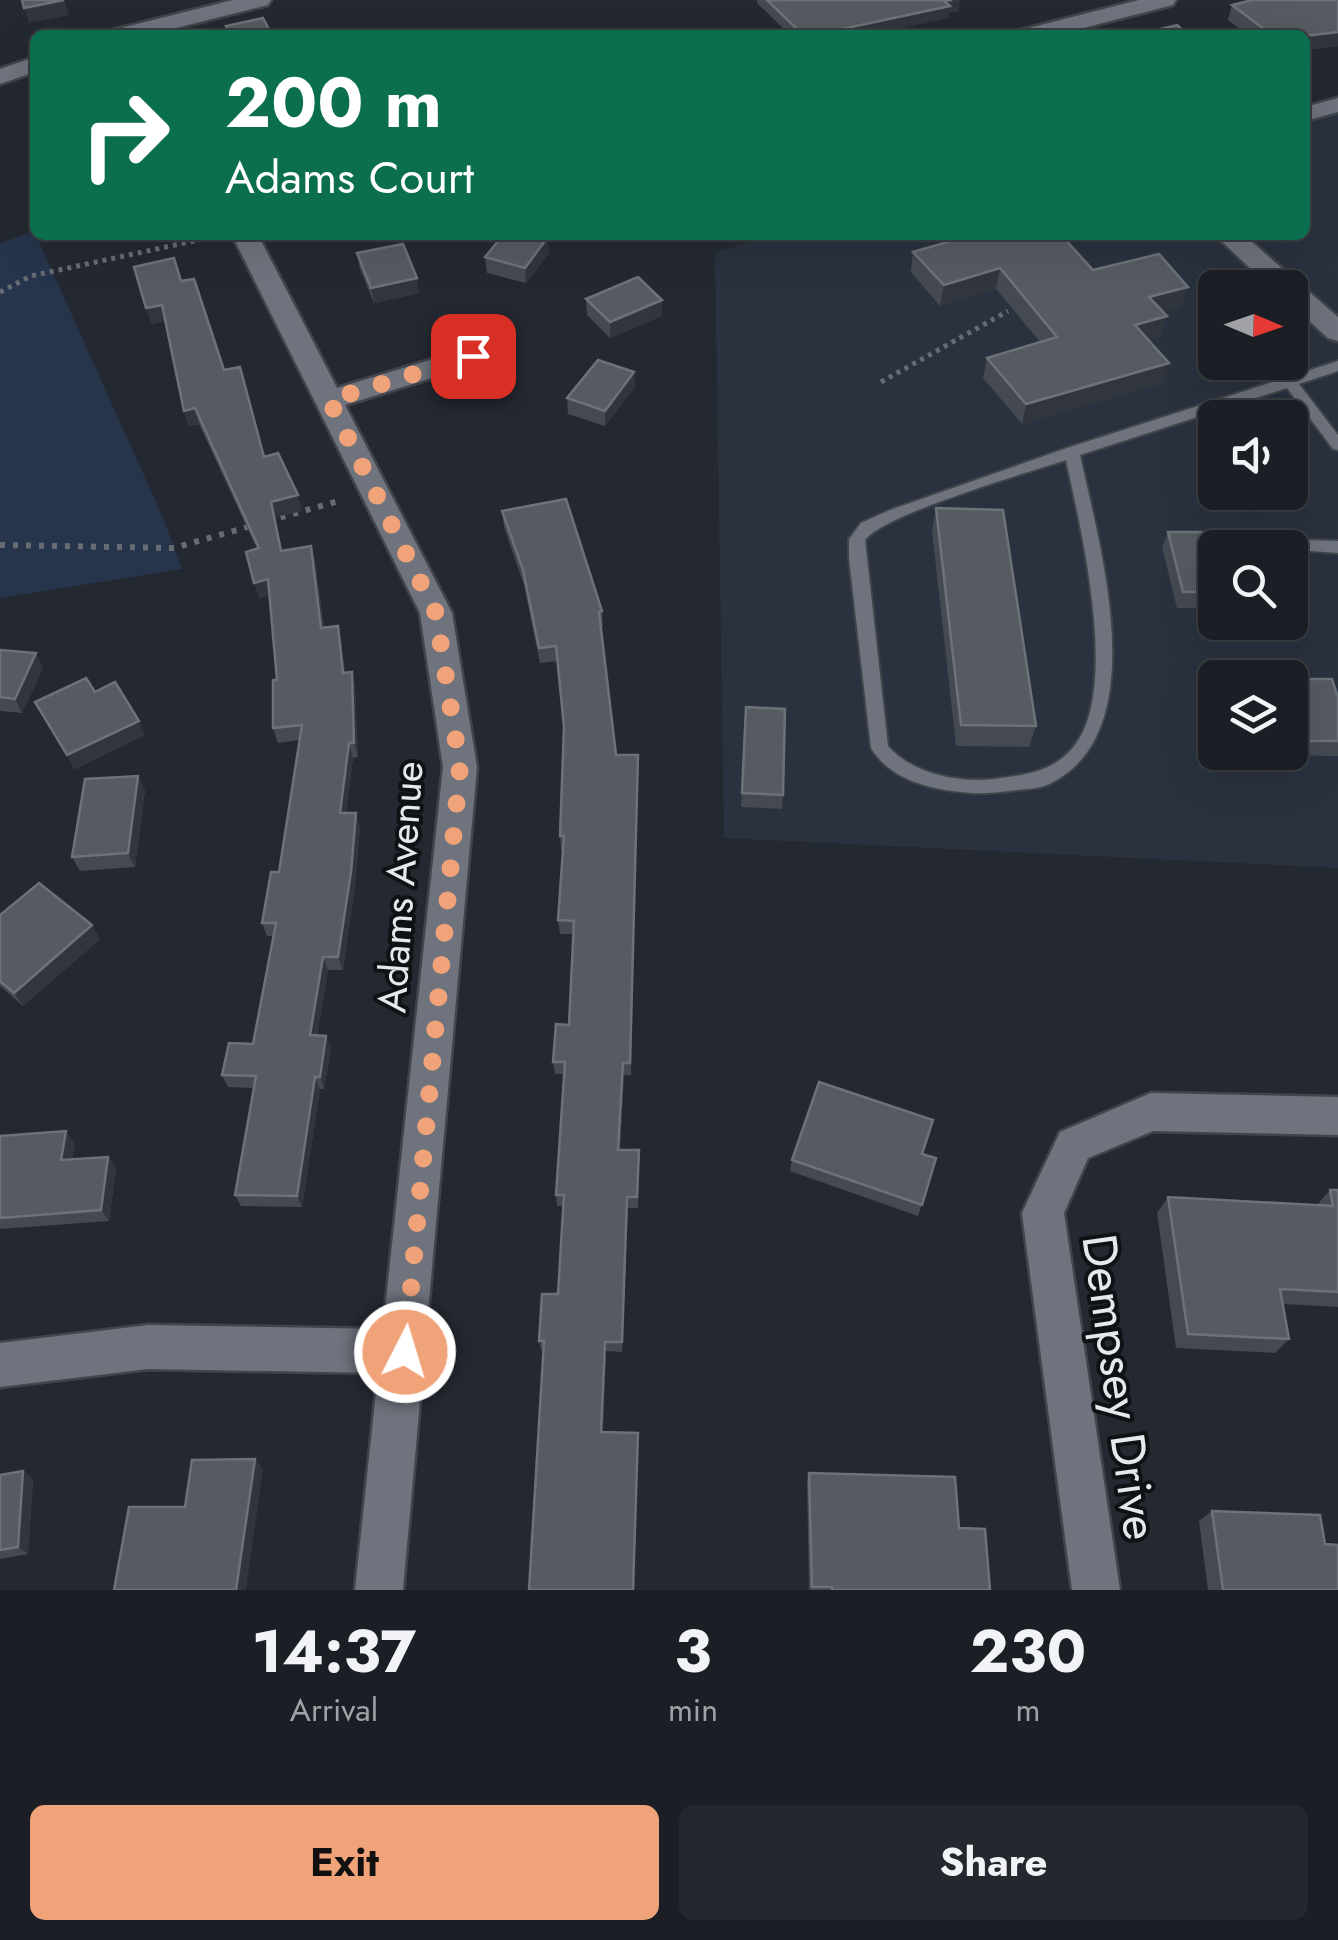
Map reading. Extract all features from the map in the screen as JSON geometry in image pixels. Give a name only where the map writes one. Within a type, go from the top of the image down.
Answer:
[{"type":"street","points":[[133,28],[260,0]]},
{"type":"street","points":[[1048,30],[1165,0]]},
{"type":"street","points":[[0,76],[30,66]]},
{"type":"street","points":[[1310,112],[1338,104]]},
{"type":"street","name":"Adams Avenue","points":[[244,240],[436,613],[460,767],[379,1590]]},
{"type":"street","points":[[1234,240],[1268,270]]},
{"type":"street","points":[[1308,305],[1338,332]]},
{"type":"street","points":[[329,400],[473,356]]},
{"type":"street","name":"Dempsey Drive","points":[[1096,1590],[1043,1213],[1074,1145],[1151,1112],[1338,1116]]},
{"type":"street","points":[[0,1365],[148,1347],[405,1352]]},
{"type":"lane","points":[[1072,452],[1106,652],[1104,700],[1093,733],[1054,776],[1040,783],[1014,787],[937,783],[888,760],[880,748],[857,558],[857,539],[866,526],[1072,452],[1338,366]]},
{"type":"lane","points":[[1291,382],[1338,445]]},
{"type":"lane","points":[[1308,546],[1338,547]]},
{"type":"path","points":[[0,292],[32,276],[216,240]]},
{"type":"path","points":[[881,382],[1008,311]]},
{"type":"path","points":[[0,545],[174,548],[372,491]]},
{"type":"shaded area","points":[[1338,109],[1338,321],[1308,295],[1308,270],[1279,270],[1245,240],[1310,240],[1310,117]]},
{"type":"shaded area","points":[[30,233],[30,240],[38,240],[164,520],[182,569],[0,598],[0,244]]},
{"type":"shaded area","points":[[756,240],[1226,240],[1262,270],[1198,270],[1198,380],[1308,380],[1308,309],[1338,334],[1338,868],[724,838],[715,252]]},
{"type":"building","points":[[22,0],[64,0],[24,8]]},
{"type":"building","points":[[767,0],[952,0],[944,1],[950,6],[837,30],[798,30]]},
{"type":"building","points":[[1252,0],[1338,0],[1338,32],[1310,35],[1310,30],[1265,30],[1232,5]]},
{"type":"building","points":[[263,18],[269,30],[228,30],[226,26]]},
{"type":"building","points":[[1177,25],[1182,30],[1156,30]]},
{"type":"building","points":[[499,240],[546,240],[525,268],[485,257]]},
{"type":"building","points":[[955,240],[1066,240],[1093,270],[1159,254],[1188,287],[1149,297],[1167,316],[1135,325],[1169,363],[1026,404],[987,358],[1057,337],[1000,268],[944,285],[913,252]]},
{"type":"building","points":[[403,244],[417,278],[371,288],[357,253]]},
{"type":"building","points":[[174,258],[181,281],[194,279],[224,370],[240,367],[264,457],[278,453],[298,495],[271,502],[281,551],[311,546],[321,628],[338,626],[343,673],[352,672],[354,743],[349,743],[340,813],[356,813],[351,872],[338,957],[323,957],[310,1035],[326,1036],[320,1077],[315,1077],[297,1196],[235,1195],[256,1076],[222,1075],[229,1043],[253,1044],[276,923],[262,923],[271,872],[279,872],[302,725],[273,728],[273,680],[277,680],[268,579],[254,583],[246,552],[259,548],[195,408],[184,411],[162,305],[146,308],[134,267]]},
{"type":"building","points":[[638,277],[662,300],[610,322],[586,299]]},
{"type":"building","points":[[598,360],[634,372],[605,411],[567,398]]},
{"type":"building","points":[[566,499],[602,611],[599,612],[616,755],[638,755],[630,1063],[623,1063],[618,1150],[639,1150],[637,1197],[627,1197],[622,1342],[605,1342],[601,1432],[638,1433],[633,1590],[529,1590],[544,1341],[539,1341],[542,1294],[558,1294],[564,1195],[556,1195],[565,1062],[553,1062],[556,1024],[569,1025],[574,921],[558,920],[564,836],[560,836],[564,727],[556,646],[539,648],[523,570],[502,511]]},
{"type":"building","points":[[936,508],[1003,510],[1036,726],[961,725]]},
{"type":"building","points":[[1168,532],[1198,532],[1198,592],[1183,592]]},
{"type":"building","points":[[0,650],[36,653],[15,699],[0,697]]},
{"type":"building","points":[[86,678],[95,692],[115,682],[139,721],[67,755],[35,702]]},
{"type":"building","points":[[1308,679],[1332,679],[1338,698],[1338,741],[1308,741]]},
{"type":"building","points":[[746,707],[785,709],[783,795],[742,793]]},
{"type":"building","points":[[138,776],[128,853],[72,857],[85,779]]},
{"type":"building","points":[[39,883],[92,925],[14,993],[0,981],[0,915]]},
{"type":"building","points":[[819,1082],[933,1120],[922,1154],[936,1158],[922,1205],[792,1160]]},
{"type":"building","points":[[66,1131],[61,1160],[108,1157],[101,1210],[0,1218],[0,1136]]},
{"type":"building","points":[[1330,1190],[1338,1190],[1338,1292],[1280,1289],[1289,1339],[1188,1334],[1168,1197],[1333,1206]]},
{"type":"building","points":[[255,1459],[236,1590],[114,1590],[129,1507],[185,1507],[192,1460]]},
{"type":"building","points":[[23,1471],[18,1547],[0,1550],[0,1475]]},
{"type":"building","points":[[809,1473],[955,1477],[959,1528],[985,1529],[990,1590],[812,1587]]},
{"type":"building","points":[[1212,1511],[1320,1515],[1325,1544],[1338,1545],[1338,1590],[1223,1590]]},
{"type":"route","points":[[405,1352],[460,767],[436,613],[329,400],[473,356]]}]
